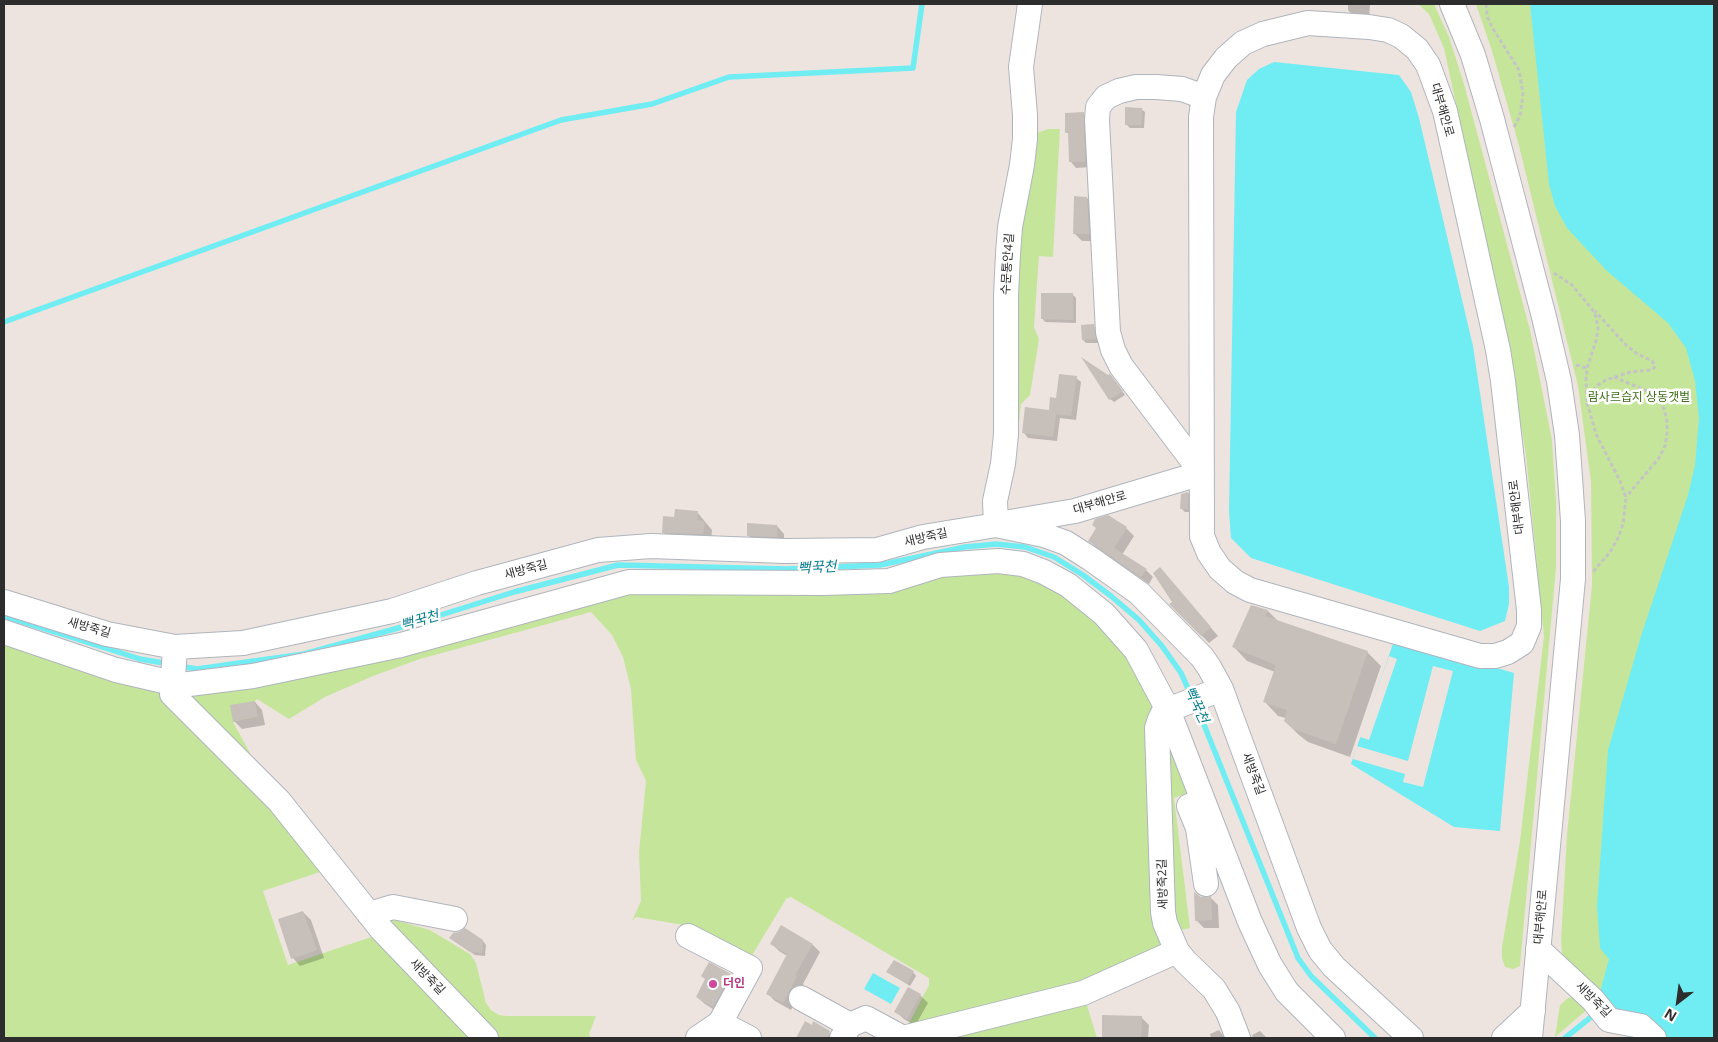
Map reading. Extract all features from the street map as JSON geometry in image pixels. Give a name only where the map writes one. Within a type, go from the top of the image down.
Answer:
[{"type":"street","name":"수문통안4길","points":[[996,524],[995,501],[1003,464],[1006,434],[1006,295],[1008,254],[1010,227],[1025,139],[1021,67],[1030,4]]},
{"type":"street","name":"대부해안로","points":[[1452,4],[1473,55],[1492,119],[1544,317],[1559,381],[1567,435],[1573,520],[1573,579],[1531,1027]]},
{"type":"street","name":"대부해안로","points":[[1336,14],[1388,30],[1401,36],[1417,49],[1428,65],[1445,111],[1498,350],[1529,610],[1529,626],[1522,643],[1508,652],[1495,656],[1480,656],[1250,590],[1235,582],[1220,569],[1209,553],[1202,536],[1201,116],[1204,97],[1218,69],[1226,58],[1243,43],[1285,27],[1308,23],[1336,14]]},
{"type":"street","points":[[1202,473],[1121,366],[1113,350],[1108,332],[1097,120],[1098,107],[1106,98],[1120,91],[1136,87],[1182,89],[1204,97]]},
{"type":"street","name":"대부해안로","points":[[996,524],[1075,511],[1202,473]]},
{"type":"street","name":"새방죽길","points":[[4,602],[107,634],[175,647],[244,643],[392,611],[477,583],[598,550],[651,546],[784,551],[877,550],[923,537],[996,524],[1044,535],[1066,544],[1119,578],[1150,603],[1202,657],[1216,678],[1216,691],[1309,928],[1320,950],[1334,967],[1411,1038]]},
{"type":"street","points":[[4,632],[116,670],[172,681],[181,685],[253,676],[401,645],[628,582],[823,583],[889,581],[940,566],[998,561],[1022,564],[1044,572],[1068,585],[1104,614],[1136,650],[1171,709],[1201,795],[1250,922],[1270,965],[1287,992],[1333,1038]]},
{"type":"street","points":[[172,681],[175,647]]},
{"type":"street","name":"새방죽길","points":[[172,681],[172,694],[279,801],[382,930],[486,1038]]},
{"type":"street","points":[[1171,709],[1216,691]]},
{"type":"street","name":"새방죽2길","points":[[1171,709],[1163,713],[1158,728],[1163,912],[1165,924],[1177,951],[1214,989],[1228,1012],[1238,1038]]},
{"type":"street","points":[[1201,795],[1187,800],[1198,828],[1206,884]]},
{"type":"street","points":[[369,914],[393,907],[455,919]]},
{"type":"street","points":[[688,936],[750,968],[720,1023],[698,1038]]},
{"type":"street","name":"새방죽길","points":[[1538,949],[1593,1000],[1609,1020],[1642,1026],[1654,1038]]},
{"type":"street","points":[[801,998],[846,1032],[866,1018],[902,1038],[1083,993],[1177,951]]},
{"type":"street","points":[[720,1023],[749,1038]]},
{"type":"street","points":[[1504,1038],[1531,1027]]},
{"type":"path","points":[[1486,4],[1487,16],[1492,27],[1514,60],[1522,83],[1523,94],[1520,116],[1510,132]]},
{"type":"path","points":[[1550,270],[1572,286],[1626,345],[1652,361],[1655,365],[1651,370],[1630,372],[1614,377],[1598,386],[1592,392],[1587,402]]},
{"type":"path","points":[[1589,574],[1601,564],[1618,538],[1623,524],[1626,498],[1620,481],[1596,434],[1587,402],[1587,368],[1598,329],[1592,308]]},
{"type":"path","points":[[1614,377],[1654,394],[1664,409],[1667,421],[1667,433],[1659,458],[1626,498]]},
{"type":"green space","points":[[1418,4],[1434,4],[1449,37],[1464,84],[1530,330],[1552,440],[1556,503],[1556,567],[1520,966],[1513,969],[1505,967],[1502,958],[1502,947],[1520,841],[1544,636],[1526,455],[1509,353],[1444,48],[1429,14]]},
{"type":"green space","name":"람사르습지 상동갯벌","points":[[1476,4],[1577,4],[1703,177],[1714,1038],[1614,1014],[1566,966],[1562,954],[1561,940],[1567,835],[1592,585],[1591,482],[1578,386],[1518,142],[1492,51]]},
{"type":"green space","points":[[1048,129],[1060,129],[1053,257],[1039,256],[1034,327],[1039,339],[1030,395],[1021,404],[1014,474],[1009,457],[1009,312],[1030,141],[1037,133]]},
{"type":"green space","points":[[1022,567],[1101,616],[1158,699],[1169,943],[1085,988],[906,1026],[929,985],[929,978],[791,897],[786,899],[751,957],[689,926],[636,917],[632,921],[641,901],[639,852],[646,781],[636,760],[631,689],[623,657],[612,635],[591,612],[420,659],[373,676],[325,697],[289,719],[257,699],[255,701],[258,717],[233,722],[262,775],[182,690],[629,586],[942,569]]},
{"type":"green space","points":[[4,637],[167,686],[275,804],[326,870],[263,891],[288,965],[377,935],[479,1038],[4,1038]]},
{"type":"green space","points":[[1163,735],[1195,790],[1174,798],[1190,928],[1173,932]]},
{"type":"green space","points":[[391,919],[430,930],[470,954],[476,963],[486,1003],[491,1010],[499,1015],[596,1016],[589,1034],[591,1038],[490,1038],[385,922]]},
{"type":"green space","points":[[1573,997],[1589,1008],[1555,1037],[1560,1005],[1568,998]]},
{"type":"green space","points":[[1086,1002],[1097,1038],[927,1038]]},
{"type":"water","points":[[1530,4],[1714,4],[1714,1038],[1664,1038],[1614,1014],[1599,996],[1609,959],[1600,948],[1597,906],[1608,750],[1641,636],[1688,495],[1695,465],[1699,418],[1695,381],[1686,348],[1668,323],[1607,271],[1567,228],[1555,206],[1549,184]]},
{"type":"water","points":[[1274,62],[1399,75],[1411,92],[1419,118],[1473,346],[1509,587],[1509,604],[1505,621],[1480,631],[1251,558],[1231,538],[1229,512],[1236,112],[1247,80],[1259,69]]},
{"type":"water","points":[[1395,638],[1514,673],[1500,831],[1454,827],[1351,764]]},
{"type":"water","points":[[873,973],[900,988],[891,1004],[864,989]]},
{"type":"pier","points":[[1389,656],[1397,659],[1369,740],[1360,737]]},
{"type":"pier","points":[[1433,666],[1453,671],[1423,787],[1403,782],[1405,774],[1353,759],[1357,746],[1408,761]]},
{"type":"building","points":[[1125,107],[1142,108],[1141,125],[1125,125]]},
{"type":"building","points":[[1084,112],[1085,162],[1069,162],[1068,133],[1065,133],[1065,113]]},
{"type":"building","points":[[1074,196],[1087,197],[1089,234],[1073,234]]},
{"type":"building","points":[[1041,293],[1073,293],[1073,320],[1041,319]]},
{"type":"building","points":[[1094,324],[1096,339],[1082,340],[1081,325]]},
{"type":"building","points":[[1081,357],[1108,375],[1110,374],[1123,391],[1109,400]]},
{"type":"building","points":[[1059,374],[1077,376],[1071,416],[1056,414],[1053,437],[1022,433],[1025,407],[1049,410],[1050,397],[1056,398]]},
{"type":"building","points":[[1188,492],[1188,509],[1180,509],[1181,494]]},
{"type":"building","points":[[675,509],[698,511],[697,520],[705,521],[703,534],[662,533],[663,516],[674,517]]},
{"type":"building","points":[[1108,515],[1127,527],[1114,548],[1147,569],[1141,577],[1088,541],[1096,528],[1092,525],[1095,519]]},
{"type":"building","points":[[747,523],[777,525],[777,537],[747,536]]},
{"type":"building","points":[[1160,567],[1211,627],[1201,636],[1169,604],[1172,602],[1153,573]]},
{"type":"building","points":[[1251,605],[1268,610],[1265,616],[1368,651],[1336,744],[1293,729],[1284,721],[1287,710],[1263,702],[1276,665],[1232,647]]},
{"type":"building","points":[[255,701],[258,717],[233,722],[230,705]]},
{"type":"building","points":[[1194,892],[1201,897],[1211,896],[1212,920],[1195,921]]},
{"type":"building","points":[[303,911],[317,950],[291,959],[278,919]]},
{"type":"building","points":[[781,925],[813,944],[795,975],[797,976],[783,1003],[766,994],[787,954],[770,944]]},
{"type":"building","points":[[465,928],[483,940],[482,953],[470,952],[449,938],[453,933]]},
{"type":"building","points":[[894,960],[914,971],[907,984],[886,972]]},
{"type":"building","points":[[709,962],[731,974],[713,1007],[696,997],[705,979],[701,976]]},
{"type":"building","points":[[908,987],[921,994],[907,1019],[894,1012]]},
{"type":"building","points":[[1102,1015],[1142,1016],[1141,1038],[1102,1038]]},
{"type":"building","points":[[805,1021],[812,1025],[813,1021],[830,1031],[828,1038],[796,1038]]},
{"type":"waterway","points":[[4,322],[561,120],[652,104],[729,77],[913,68],[922,4]]},
{"type":"waterway","name":"뻑꾹천","points":[[179,666],[197,669],[304,654],[409,625],[514,592],[618,565],[787,569],[880,565],[965,547],[996,544],[1025,547],[1054,557],[1083,575],[1111,596],[1139,620],[1162,646],[1181,673],[1191,695]]},
{"type":"waterway","name":"뻑꾹천","points":[[4,616],[140,659],[170,664]]},
{"type":"waterway","name":"뻑꾹천","points":[[1196,705],[1298,958],[1311,976],[1375,1038]]},
{"type":"waterway","name":"뻑꾹천","points":[[1565,1038],[1596,1013]]},
{"type":"place","name":"더인","points":[[713,984]]}]
